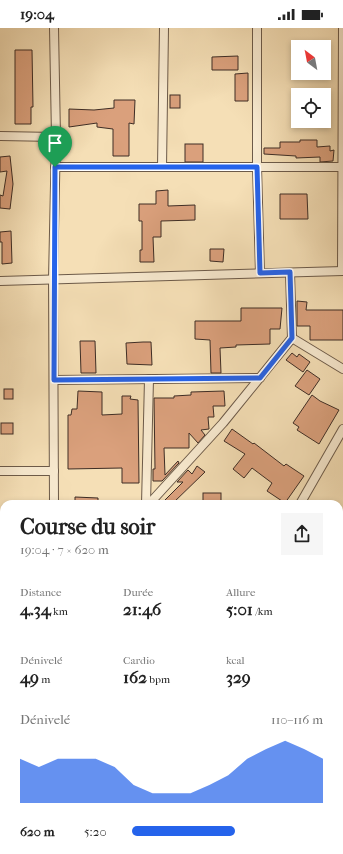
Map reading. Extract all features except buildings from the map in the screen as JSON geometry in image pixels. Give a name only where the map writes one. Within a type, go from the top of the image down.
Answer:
[{"type":"street","points":[[54,28],[56,137],[53,279],[54,500]]},
{"type":"street","points":[[162,167],[164,28]]},
{"type":"street","points":[[257,28],[257,167],[260,273]]},
{"type":"street","points":[[0,281],[342,271],[343,28]]},
{"type":"street","points":[[0,136],[56,137]]},
{"type":"street","points":[[55,167],[342,167]]},
{"type":"street","points":[[153,500],[223,423],[292,338],[290,272]]},
{"type":"street","points":[[292,338],[343,369]]},
{"type":"street","points":[[54,380],[260,378]]},
{"type":"street","points":[[146,500],[148,379]]},
{"type":"street","points":[[302,500],[343,429]]},
{"type":"street","points":[[0,471],[54,470]]},
{"type":"route","points":[[55,167],[257,167],[260,273],[290,272],[292,338],[260,378],[54,380],[53,279],[55,167]]}]
